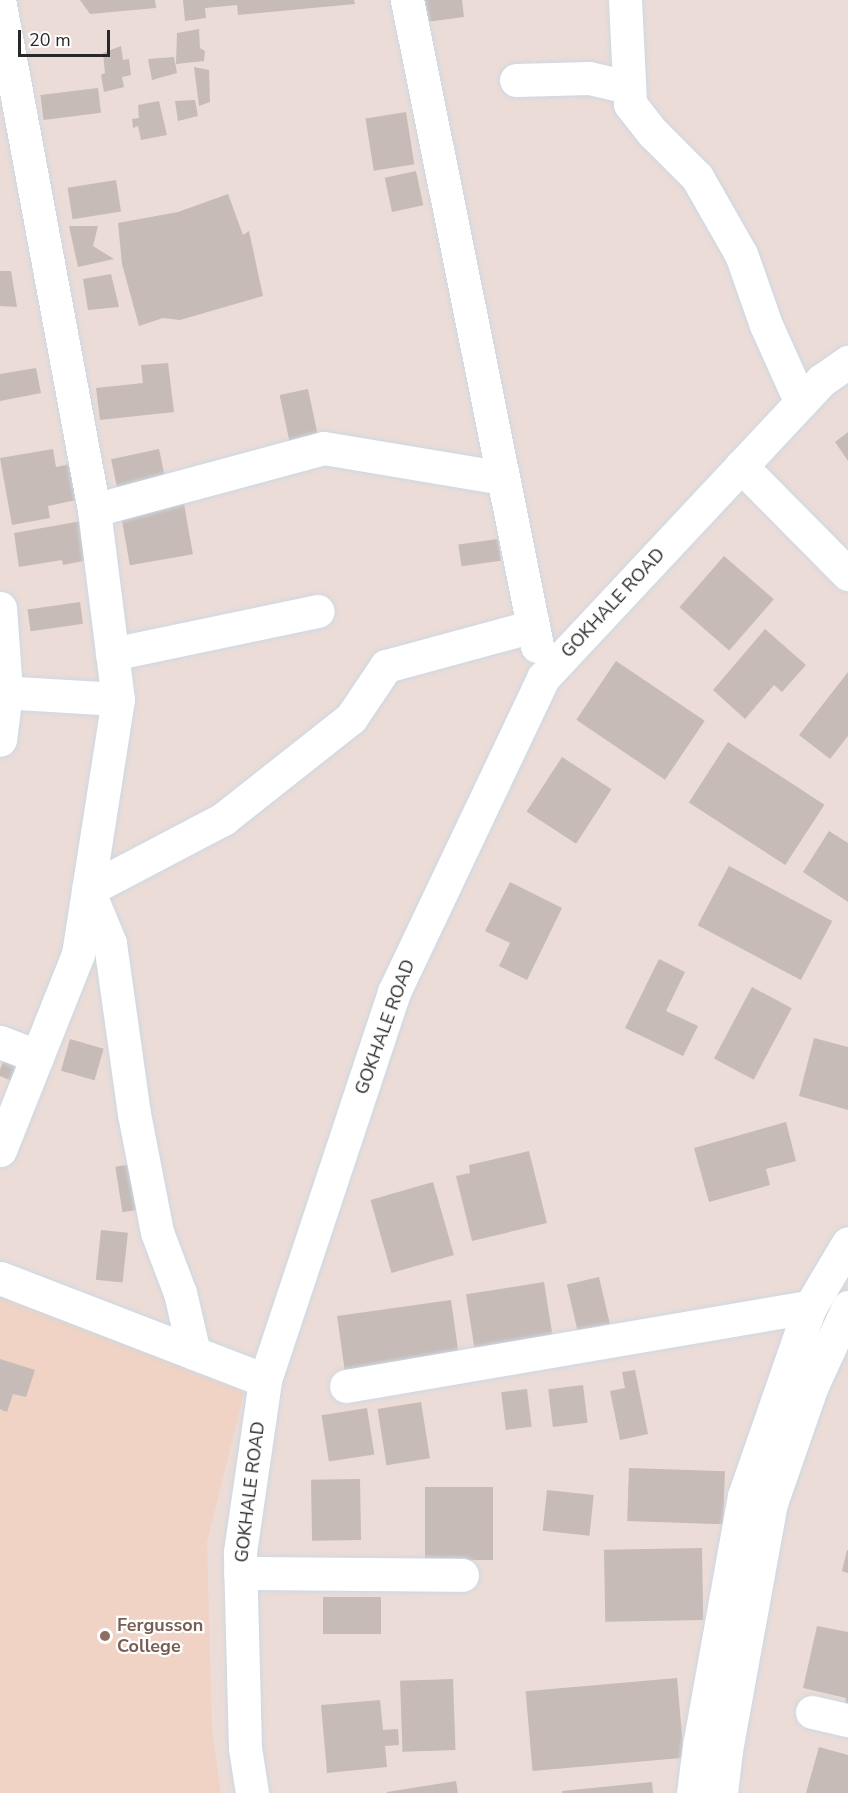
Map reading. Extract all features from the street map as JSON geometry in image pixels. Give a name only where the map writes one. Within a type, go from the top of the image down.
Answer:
[{"type":"street","points":[[407,0],[543,678]]},
{"type":"street","points":[[625,0],[630,104],[653,133],[698,177],[741,254],[766,325],[801,403]]},
{"type":"street","points":[[0,5],[10,115],[94,510],[118,699],[78,954],[0,1150]]},
{"type":"street","points":[[516,80],[589,78],[628,87]]},
{"type":"street","name":"GOKHALE ROAD","points":[[252,1793],[245,1748],[240,1552],[265,1380],[394,992],[543,678],[822,380],[848,362]]},
{"type":"street","points":[[94,510],[324,448],[503,478]]},
{"type":"street","points":[[741,466],[848,574]]},
{"type":"street","points":[[0,608],[3,692],[0,740]]},
{"type":"street","points":[[112,654],[318,611]]},
{"type":"street","points":[[88,890],[223,819],[351,718],[386,666],[533,626]]},
{"type":"street","points":[[3,692],[118,699]]},
{"type":"street","points":[[88,890],[110,943],[134,1114],[157,1232],[180,1293],[194,1353]]},
{"type":"street","points":[[0,1042],[37,1056]]},
{"type":"street","points":[[721,1793],[744,1496],[810,1307],[848,1242]]},
{"type":"street","points":[[0,1278],[265,1380]]},
{"type":"street","points":[[346,1386],[810,1307]]},
{"type":"street","points":[[693,1793],[699,1746],[730,1654],[771,1503],[811,1388],[848,1307]]},
{"type":"street","points":[[240,1573],[462,1575]]},
{"type":"street","points":[[812,1712],[848,1720]]},
{"type":"shaded area","name":"Fergusson College","points":[[0,1295],[244,1392],[207,1542],[212,1730],[221,1793],[0,1793]]},
{"type":"building","points":[[80,0],[155,0],[156,8],[90,14]]},
{"type":"building","points":[[183,0],[354,0],[355,4],[238,15],[237,5],[205,8],[206,18],[185,21]]},
{"type":"building","points":[[413,0],[462,0],[464,17],[419,23]]},
{"type":"building","points":[[199,29],[200,48],[205,51],[204,61],[176,64],[177,33]]},
{"type":"building","points":[[121,46],[123,60],[129,59],[131,75],[122,77],[124,87],[104,92],[101,75],[105,73],[103,53]]},
{"type":"building","points":[[174,57],[177,73],[152,80],[148,59]]},
{"type":"building","points":[[194,67],[209,70],[210,102],[199,106]]},
{"type":"building","points":[[98,88],[101,113],[43,120],[40,95]]},
{"type":"building","points":[[195,100],[198,116],[178,121],[175,101]]},
{"type":"building","points":[[159,101],[167,135],[141,140],[138,126],[133,128],[132,119],[139,118],[138,105]]},
{"type":"building","points":[[406,112],[414,164],[374,171],[366,118]]},
{"type":"building","points":[[416,171],[423,205],[392,212],[385,178]]},
{"type":"building","points":[[116,180],[121,212],[73,219],[68,188]]},
{"type":"building","points":[[228,194],[243,235],[249,231],[263,296],[180,320],[163,318],[139,326],[122,264],[118,223],[178,212]]},
{"type":"building","points":[[69,226],[98,226],[93,246],[114,259],[78,267]]},
{"type":"building","points":[[0,271],[11,271],[17,307],[0,306]]},
{"type":"building","points":[[111,274],[119,307],[88,310],[83,279]]},
{"type":"building","points":[[168,363],[174,412],[100,420],[96,388],[143,383],[141,365]]},
{"type":"building","points":[[36,368],[41,393],[0,401],[0,374]]},
{"type":"building","points":[[308,389],[319,442],[291,448],[280,395]]},
{"type":"building","points":[[848,432],[848,461],[835,442]]},
{"type":"building","points":[[53,449],[56,467],[75,463],[81,499],[48,506],[50,518],[12,525],[0,458]]},
{"type":"building","points":[[159,449],[167,488],[119,498],[111,459]]},
{"type":"building","points":[[183,498],[193,554],[130,565],[120,509]]},
{"type":"building","points":[[93,519],[99,558],[63,565],[62,560],[19,567],[14,533]]},
{"type":"building","points":[[498,539],[501,561],[461,566],[458,545]]},
{"type":"building","points":[[724,556],[774,599],[729,651],[679,607]]},
{"type":"building","points":[[80,602],[83,624],[31,631],[28,609]]},
{"type":"building","points":[[765,629],[806,665],[782,692],[774,685],[745,719],[713,690]]},
{"type":"building","points":[[616,661],[705,721],[665,780],[576,720]]},
{"type":"building","points":[[848,672],[848,736],[830,759],[799,735]]},
{"type":"building","points":[[728,742],[824,805],[785,865],[689,802]]},
{"type":"building","points":[[562,757],[611,789],[576,844],[527,812]]},
{"type":"building","points":[[829,831],[848,843],[848,902],[803,872]]},
{"type":"building","points":[[729,866],[832,921],[801,980],[698,925]]},
{"type":"building","points":[[510,882],[562,908],[527,980],[499,966],[510,943],[485,931]]},
{"type":"building","points":[[659,959],[685,972],[666,1011],[698,1026],[683,1056],[625,1028]]},
{"type":"building","points":[[752,987],[792,1008],[754,1080],[714,1059]]},
{"type":"building","points":[[814,1038],[848,1047],[848,1110],[799,1096]]},
{"type":"building","points":[[70,1039],[104,1049],[95,1080],[61,1071]]},
{"type":"building","points":[[7,1053],[31,1063],[22,1085],[0,1076],[0,1069]]},
{"type":"building","points":[[786,1122],[796,1161],[766,1169],[770,1185],[709,1202],[694,1148]]},
{"type":"building","points":[[529,1151],[547,1223],[472,1241],[456,1176],[470,1173],[469,1165]]},
{"type":"building","points":[[139,1163],[146,1208],[122,1212],[115,1167]]},
{"type":"building","points":[[433,1182],[454,1255],[391,1273],[371,1200]]},
{"type":"building","points":[[101,1230],[128,1233],[123,1283],[96,1280]]},
{"type":"building","points":[[599,1277],[610,1324],[578,1331],[567,1284]]},
{"type":"building","points":[[544,1282],[553,1338],[475,1351],[466,1294]]},
{"type":"building","points":[[451,1300],[459,1357],[345,1373],[337,1316]]},
{"type":"building","points":[[0,1359],[35,1370],[26,1397],[13,1394],[7,1412],[0,1409]]},
{"type":"building","points":[[635,1370],[648,1434],[620,1440],[610,1391],[625,1388],[622,1372]]},
{"type":"building","points":[[583,1385],[588,1423],[553,1427],[548,1389]]},
{"type":"building","points":[[527,1389],[532,1427],[506,1430],[501,1392]]},
{"type":"building","points":[[421,1402],[430,1458],[386,1465],[378,1409]]},
{"type":"building","points":[[367,1408],[374,1454],[329,1462],[322,1415]]},
{"type":"building","points":[[629,1468],[725,1471],[723,1524],[627,1521]]},
{"type":"building","points":[[360,1479],[361,1540],[312,1541],[311,1480]]},
{"type":"building","points":[[425,1487],[493,1487],[493,1560],[425,1560]]},
{"type":"building","points":[[547,1490],[594,1495],[589,1536],[543,1531]]},
{"type":"building","points":[[702,1548],[703,1620],[605,1622],[604,1550]]},
{"type":"building","points":[[848,1550],[848,1573],[842,1571]]},
{"type":"building","points":[[323,1597],[381,1597],[381,1634],[323,1634]]},
{"type":"building","points":[[817,1626],[848,1632],[848,1705],[845,1704],[846,1698],[803,1688]]},
{"type":"building","points":[[677,1678],[684,1758],[533,1771],[526,1691]]},
{"type":"building","points":[[453,1679],[455,1750],[403,1752],[400,1681]]},
{"type":"building","points":[[380,1700],[383,1730],[398,1729],[399,1745],[385,1746],[387,1767],[327,1773],[321,1705]]},
{"type":"building","points":[[819,1747],[848,1755],[848,1793],[806,1793]]},
{"type":"building","points":[[456,1781],[458,1793],[387,1793],[387,1792]]},
{"type":"building","points":[[652,1782],[653,1793],[562,1793],[562,1791]]},
{"type":"place","name":"Fergusson College","points":[[105,1636]]}]
